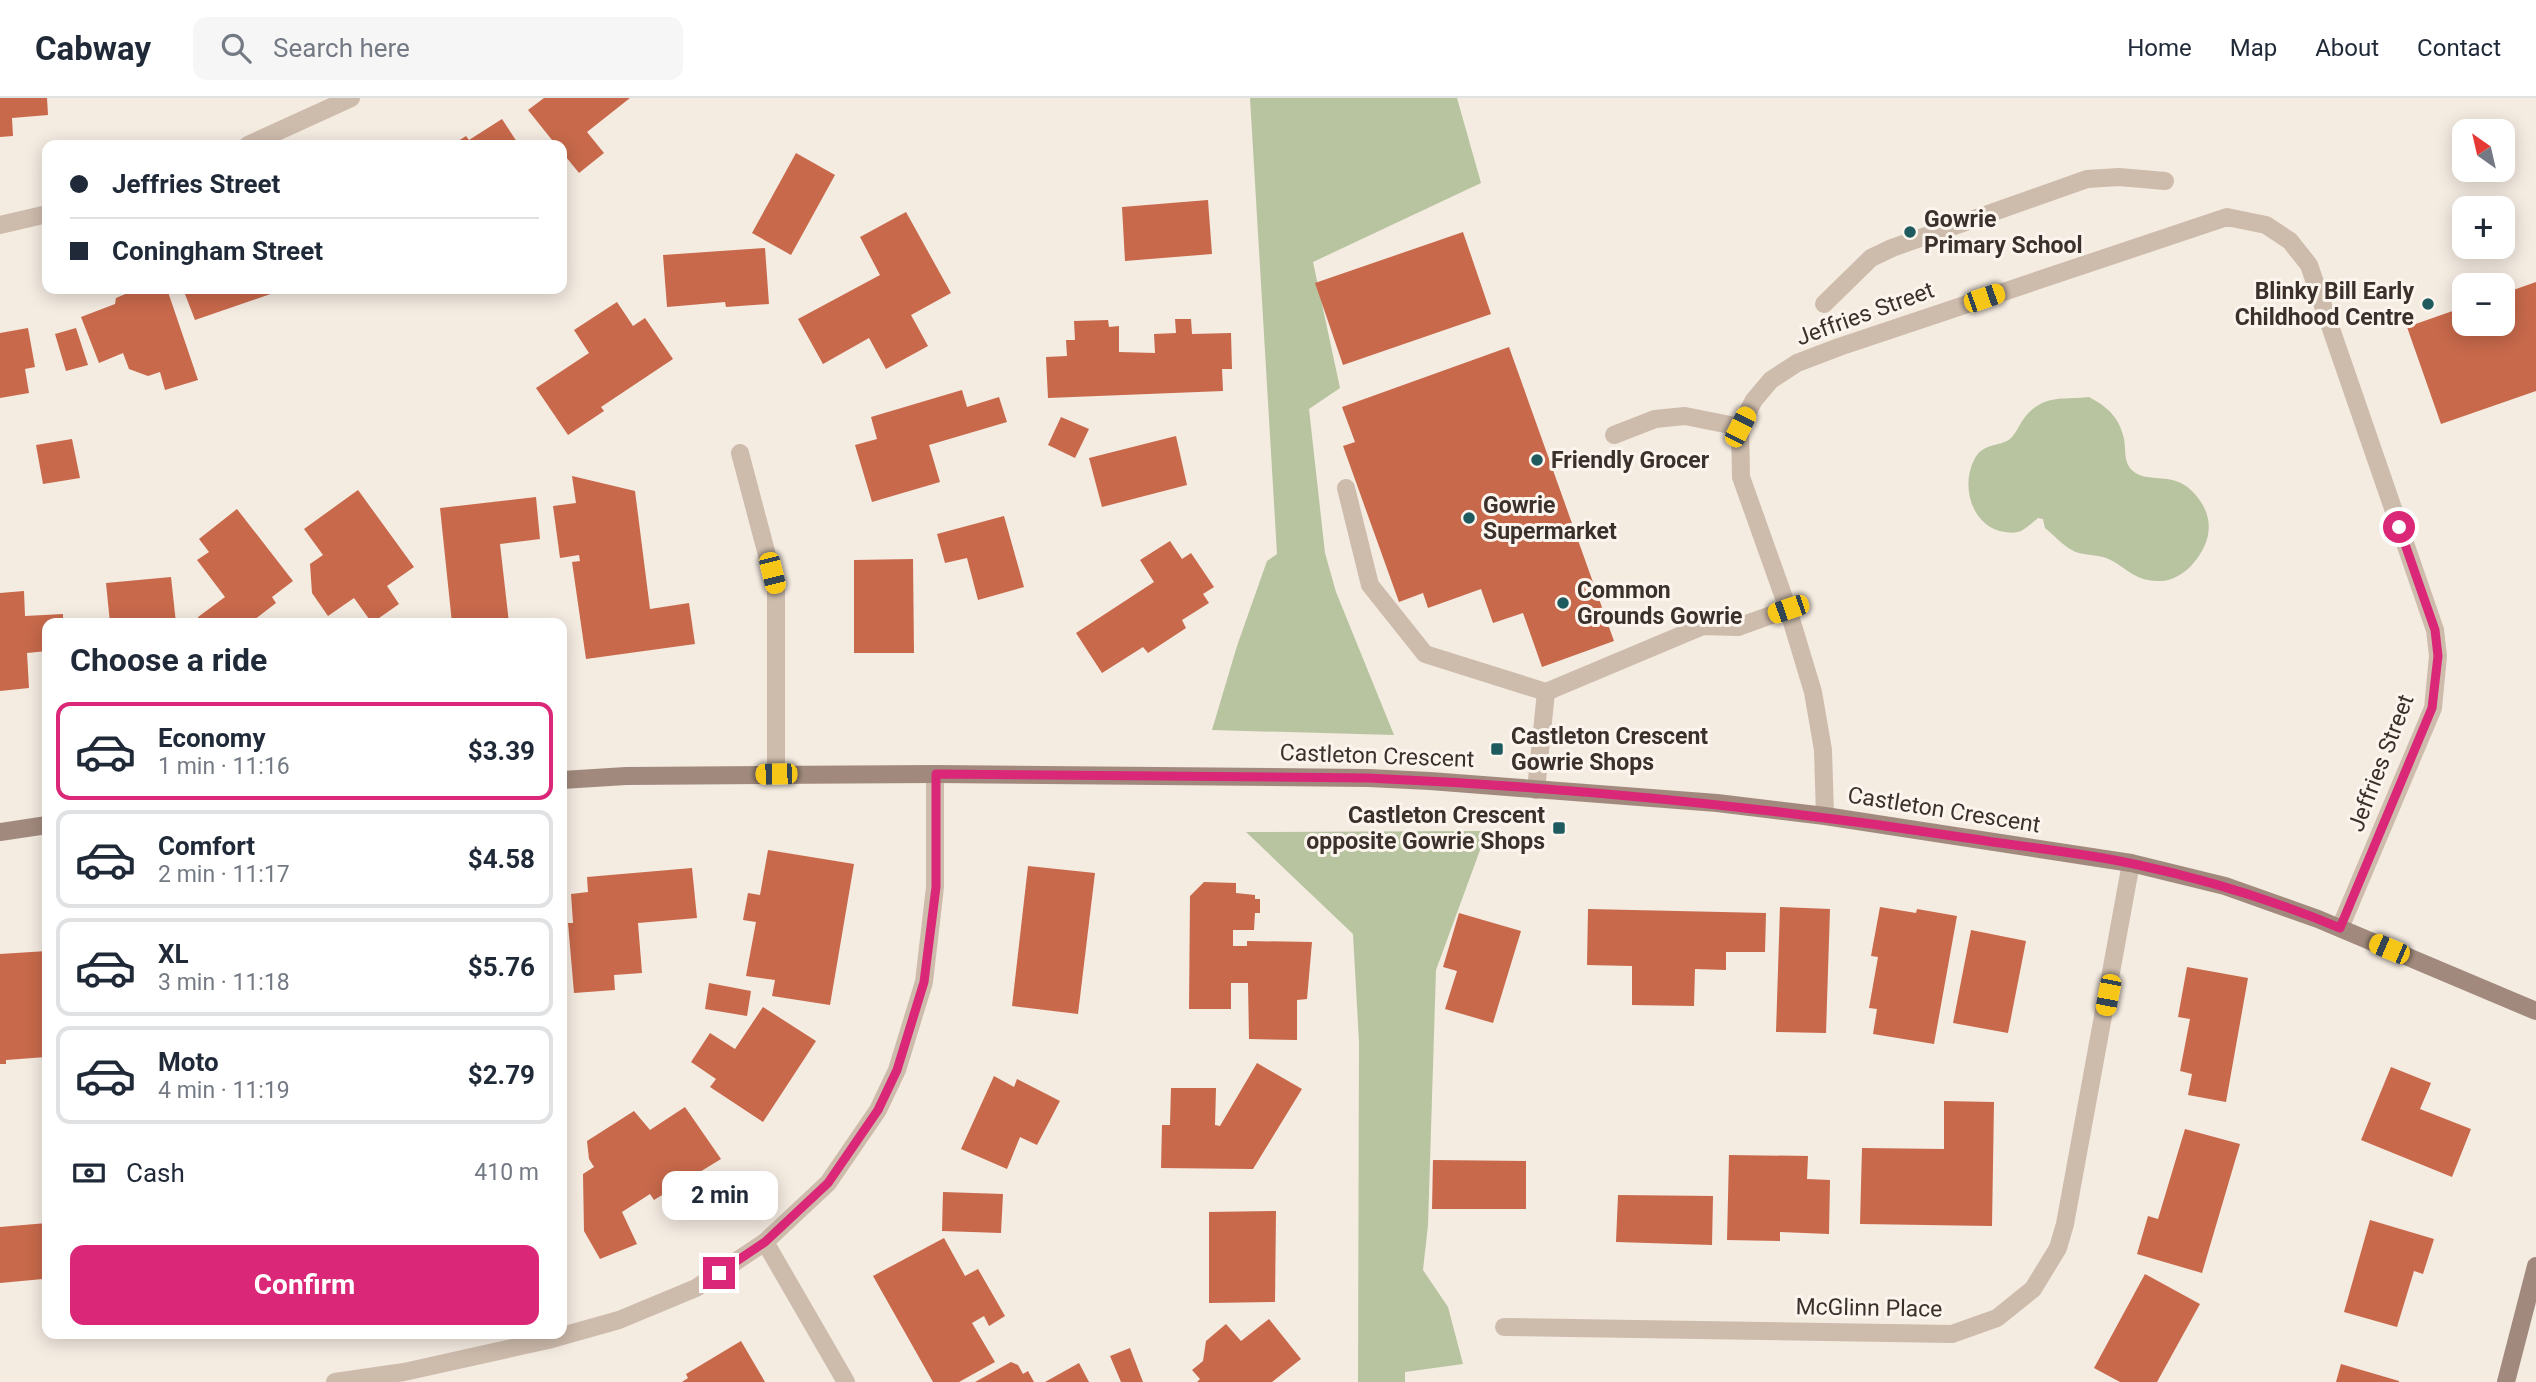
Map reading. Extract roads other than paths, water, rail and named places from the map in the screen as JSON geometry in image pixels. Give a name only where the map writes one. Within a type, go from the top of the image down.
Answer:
[{"type":"street","points":[[259,140],[351,98]]},
{"type":"street","points":[[1824,304],[1871,258],[1892,248],[2087,178],[2119,177],[2165,181]]},
{"type":"street","points":[[0,225],[42,215]]},
{"type":"street","name":"Jeffries Street","points":[[1740,427],[1754,400],[1771,380],[1797,363],[2182,230],[2227,217],[2266,225],[2290,241],[2309,265],[2435,630],[2438,656],[2432,708],[2340,928]]},
{"type":"street","points":[[1614,435],[1655,419],[1685,416],[1740,427],[1741,477],[1788,609],[1813,692],[1823,750],[1825,816]]},
{"type":"street","points":[[740,453],[776,589],[776,774]]},
{"type":"street","points":[[1346,488],[1370,585],[1424,654],[1546,692],[1703,626],[1738,627],[1788,609]]},
{"type":"street","points":[[1536,790],[1546,692]]},
{"type":"street","name":"Castleton Crescent","points":[[567,780],[776,774],[1368,778],[1717,803],[1825,816],[2131,863],[2225,886],[2340,928],[2536,1011]]},
{"type":"street","points":[[567,1335],[618,1320],[696,1288],[765,1242],[828,1183],[878,1110],[897,1070],[924,982],[936,887],[936,774]]},
{"type":"street","points":[[0,832],[42,826]]},
{"type":"street","name":"McGlinn Place","points":[[1504,1327],[1952,1334],[1997,1318],[2033,1289],[2058,1248],[2065,1223],[2131,863]]},
{"type":"street","points":[[765,1242],[846,1382]]},
{"type":"street","points":[[2506,1382],[2536,1266]]},
{"type":"street","points":[[335,1382],[405,1377],[552,1339]]},
{"type":"place","name":"Gowrie Primary School","points":[[1910,232]]},
{"type":"place","name":"Blinky Bill Early Childhood Centre","points":[[2428,304]]},
{"type":"place","name":"Friendly Grocer","points":[[1537,460]]},
{"type":"place","name":"Gowrie Supermarket","points":[[1469,518]]},
{"type":"place","name":"Common Grounds Gowrie","points":[[1563,603]]},
{"type":"place","name":"Castleton Crescent Gowrie Shops","points":[[1497,749]]},
{"type":"place","name":"Castleton Crescent opposite Gowrie Shops","points":[[1559,828]]}]
